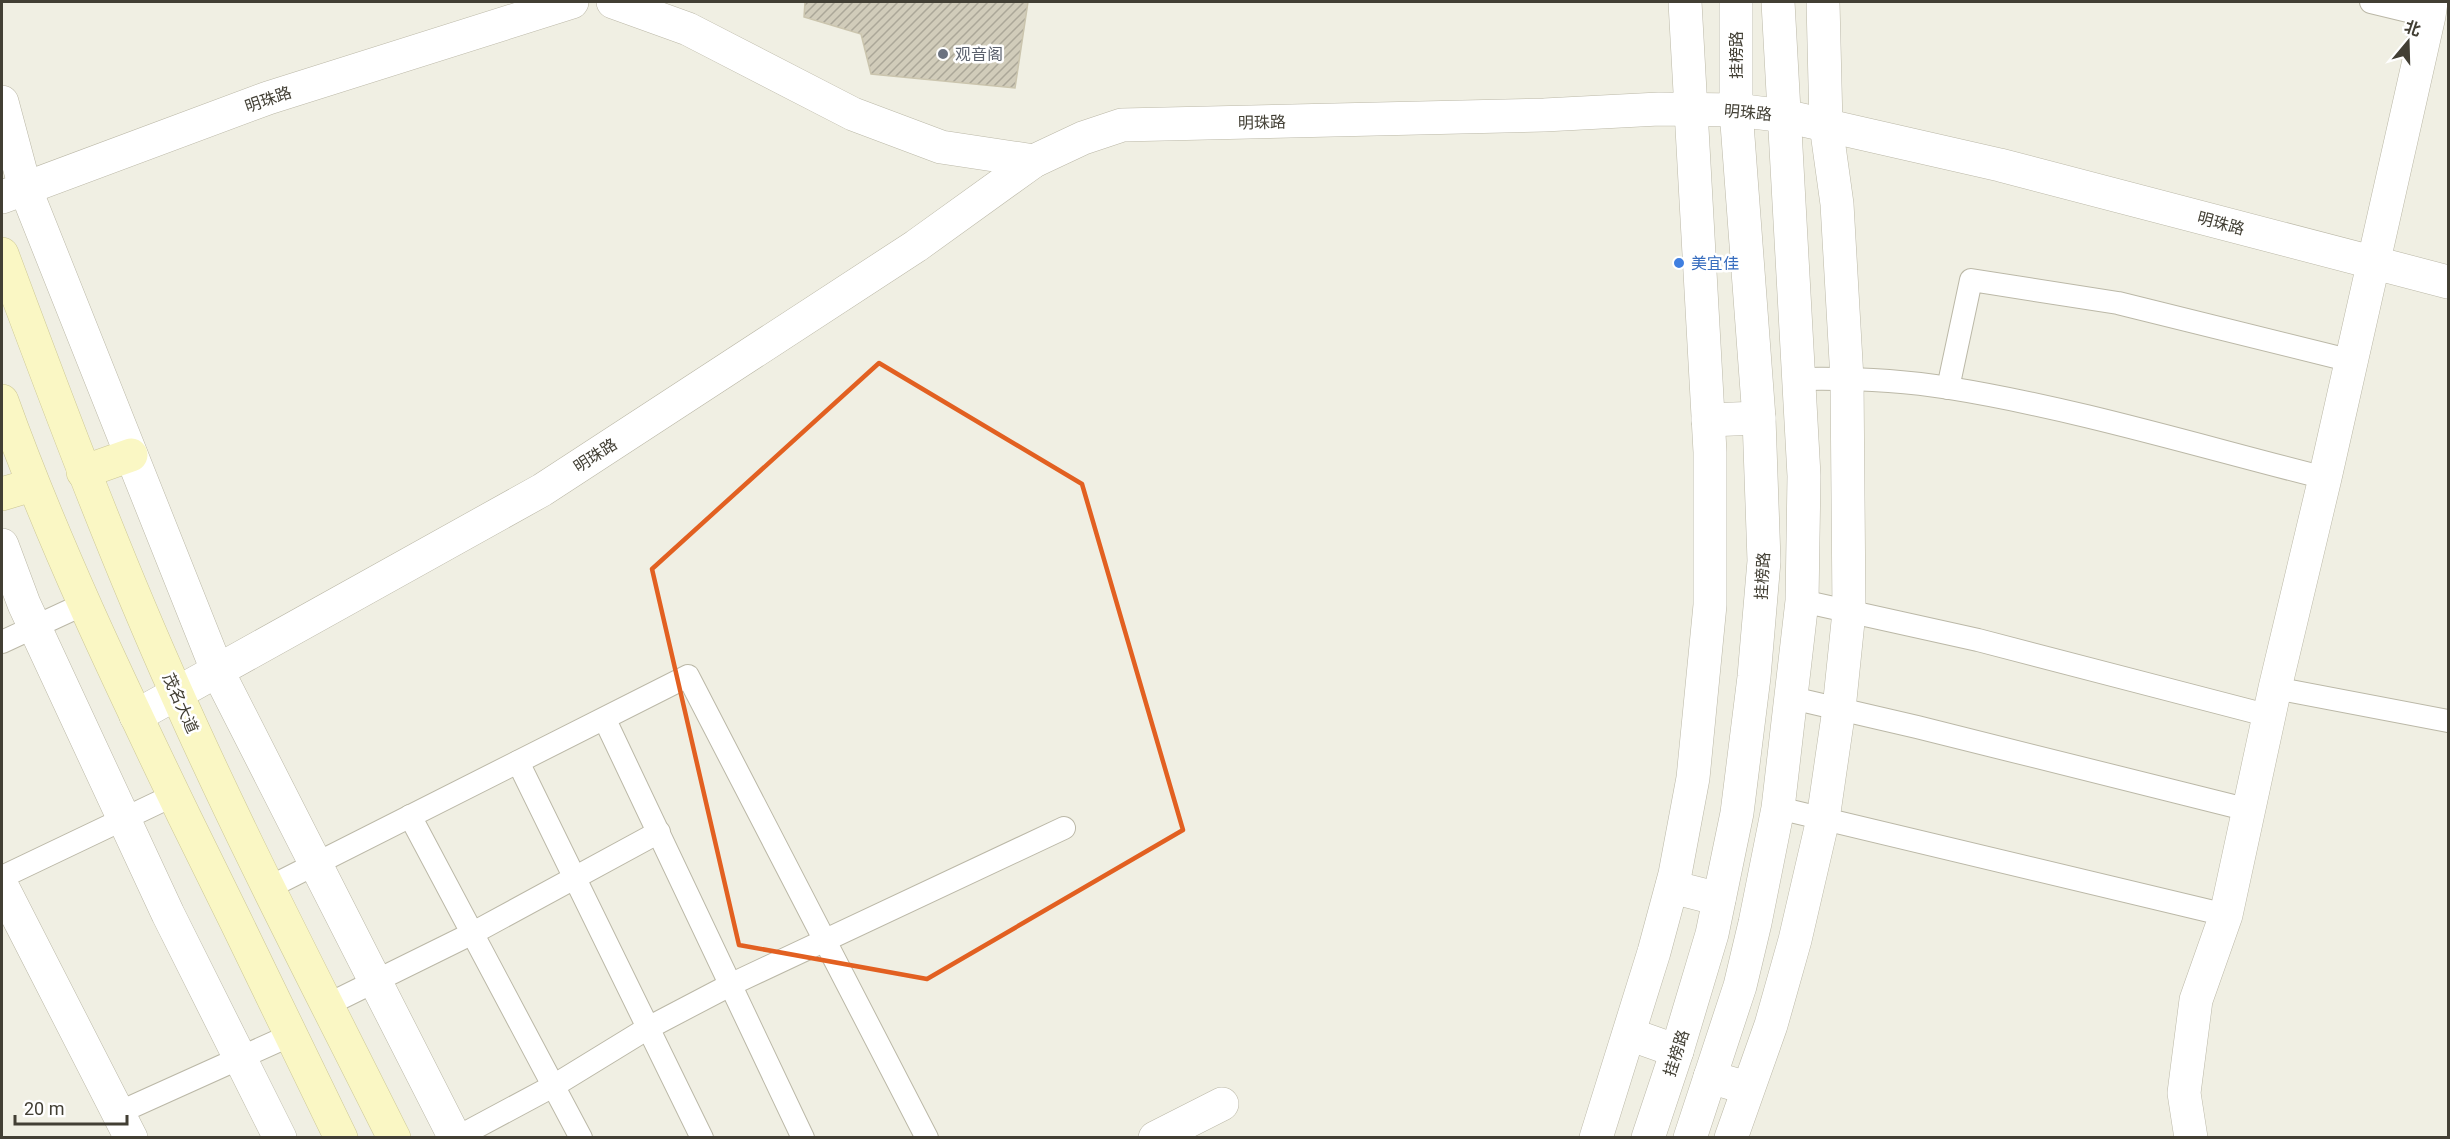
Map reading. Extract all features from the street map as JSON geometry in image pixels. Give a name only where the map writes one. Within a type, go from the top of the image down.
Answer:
[{"type":"main road","name":"茂名大道","points":[[2,254],[83,472],[176,693],[268,888],[394,1137]]},
{"type":"main road","points":[[2,401],[17,489],[84,604],[174,795],[341,1137]]},
{"type":"main road","points":[[83,472],[131,455]]},
{"type":"street","name":"明珠路","points":[[13,192],[268,98],[572,2]]},
{"type":"street","points":[[613,2],[688,29],[864,118],[941,147],[1035,161]]},
{"type":"street","points":[[1596,1137],[1672,887],[1694,778],[1708,628],[1710,452],[1685,2]]},
{"type":"street","name":"挂榜路","points":[[1648,1137],[1712,934],[1737,813],[1754,677],[1764,561],[1759,418],[1736,110],[1736,2]]},
{"type":"street","points":[[1690,1137],[1740,987],[1755,923],[1778,808],[1802,601],[1804,476],[1778,2]]},
{"type":"street","points":[[1731,1137],[1771,1025],[1795,940],[1823,819],[1839,709],[1849,612],[1847,378],[1837,204],[1826,125],[1823,2]]},
{"type":"street","points":[[2191,1137],[2184,1093],[2196,1000],[2226,915],[2272,702],[2352,361],[2430,9]]},
{"type":"street","points":[[2,102],[13,192],[131,455],[217,670],[455,1137]]},
{"type":"street","name":"明珠路","points":[[136,716],[542,490],[916,246],[1035,161],[1083,138],[1122,125],[1692,109],[1736,110],[1785,116],[2000,165],[2448,282]]},
{"type":"street","points":[[1708,420],[1759,418]]},
{"type":"street","points":[[2,545],[34,626],[124,819],[280,1137]]},
{"type":"street","points":[[2,886],[124,1125]]},
{"type":"street","points":[[1672,887],[1719,899]]},
{"type":"street","points":[[1629,1034],[1677,1051]]},
{"type":"street","points":[[1710,1077],[1747,1088]]},
{"type":"street","points":[[1155,1137],[1222,1104]]},
{"type":"lane","points":[[2371,2],[2430,9]]},
{"type":"lane","points":[[1948,387],[1971,280],[2118,303],[2352,361]]},
{"type":"lane","points":[[1799,379],[1847,378],[1948,387],[2078,415],[2325,478]]},
{"type":"lane","points":[[1802,601],[2272,702],[2448,721]]},
{"type":"lane","points":[[2,642],[84,604]]},
{"type":"lane","points":[[268,888],[605,720],[688,676],[927,1137]]},
{"type":"lane","points":[[1792,698],[2249,810]]},
{"type":"lane","points":[[605,720],[803,1137]]},
{"type":"lane","points":[[518,762],[702,1137]]},
{"type":"lane","points":[[2,877],[174,795]]},
{"type":"lane","points":[[1778,808],[2226,915]]},
{"type":"lane","points":[[410,816],[581,1137]]},
{"type":"lane","points":[[455,1137],[555,1085],[648,1028],[732,984],[1064,828]]},
{"type":"lane","points":[[327,1005],[473,933],[659,832]]},
{"type":"lane","points":[[124,1125],[241,1058],[291,1035]]},
{"type":"highlighted area","points":[[879,363],[1082,484],[1183,830],[927,979],[739,945],[652,569]]},
{"type":"building","name":"观音阁","points":[[805,2],[1028,2],[1015,88],[871,74],[861,34],[804,17]]},
{"type":"place","name":"观音阁","points":[[943,54]]},
{"type":"place","name":"美宜佳","points":[[1679,263]]}]
